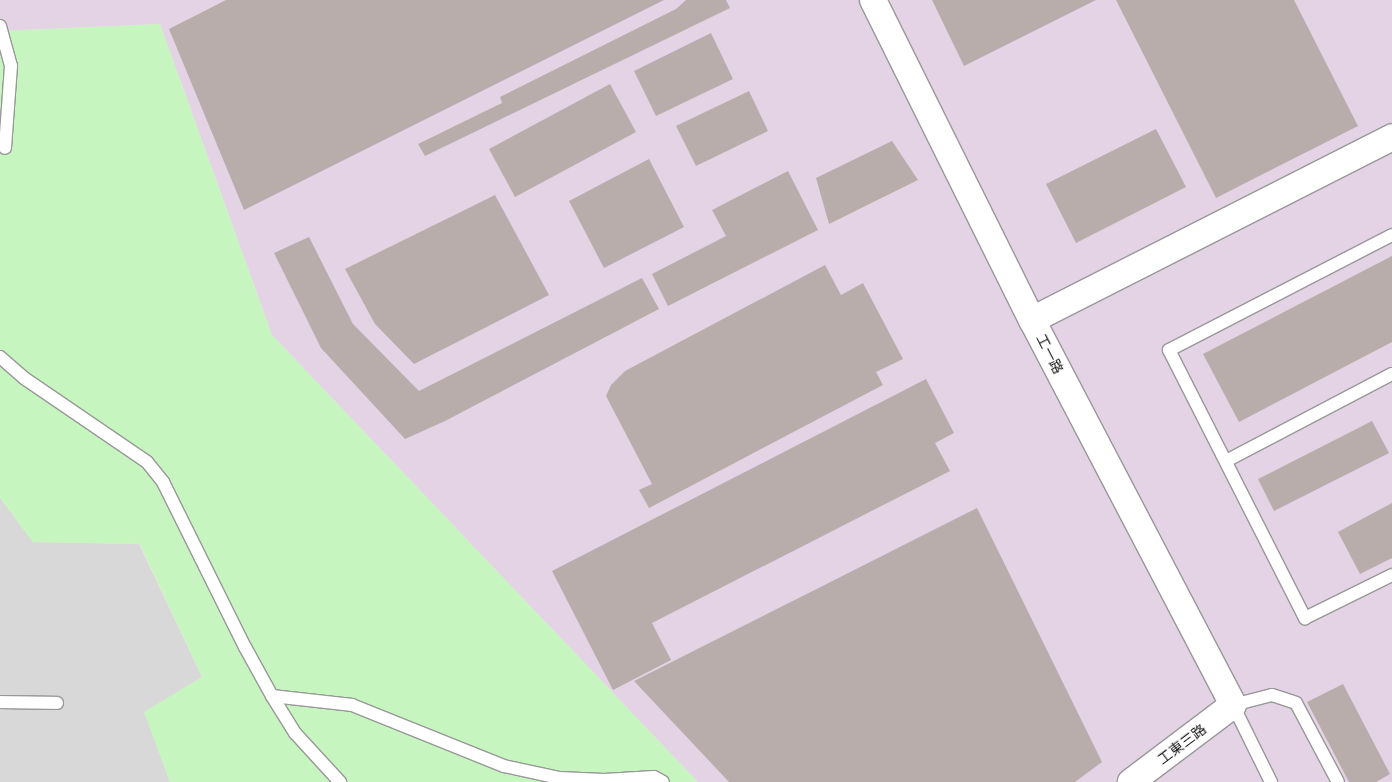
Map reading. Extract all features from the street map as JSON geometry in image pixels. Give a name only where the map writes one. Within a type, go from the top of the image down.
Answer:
[{"type":"street","name":"工一路","points":[[873,0],[1032,320],[1233,705]]},
{"type":"street","points":[[1032,320],[1392,137]]},
{"type":"street","name":"工東三路","points":[[1131,782],[1233,705]]},
{"type":"lane","points":[[0,26],[11,66],[5,148]]},
{"type":"lane","points":[[1392,235],[1169,350],[1306,618],[1392,575]]},
{"type":"lane","points":[[0,358],[24,378],[147,462],[163,482],[245,647],[272,696],[295,733],[340,782]]},
{"type":"lane","points":[[1226,461],[1392,374]]},
{"type":"lane","points":[[1271,782],[1233,705],[1272,695],[1296,703],[1338,782]]},
{"type":"lane","points":[[272,696],[352,705],[504,766],[559,778],[604,780],[654,777],[663,782]]},
{"type":"lane","points":[[0,702],[57,703]]},
{"type":"shaded area","points":[[0,0],[1392,0],[1392,782],[698,782],[272,335],[160,24],[0,31]]},
{"type":"shaded area","points":[[0,498],[33,542],[139,544],[202,677],[145,712],[170,782],[0,782]]},
{"type":"green space","points":[[160,24],[272,335],[698,782],[170,782],[144,712],[202,677],[140,544],[33,542],[0,498],[0,31]]},
{"type":"building","points":[[226,0],[664,0],[244,210],[169,29]]},
{"type":"building","points":[[686,0],[726,0],[730,8],[425,156],[418,144],[502,103],[500,97],[676,9]]},
{"type":"building","points":[[932,0],[1096,0],[964,66]]},
{"type":"building","points":[[1116,0],[1294,0],[1358,126],[1216,198]]},
{"type":"building","points":[[711,33],[733,79],[656,116],[634,71]]},
{"type":"building","points":[[610,84],[636,132],[515,197],[489,149]]},
{"type":"building","points":[[749,91],[768,131],[696,166],[676,126]]},
{"type":"building","points":[[1156,129],[1186,187],[1076,243],[1046,184]]},
{"type":"building","points":[[892,141],[918,180],[829,224],[816,178]]},
{"type":"building","points":[[649,159],[684,227],[604,268],[569,201]]},
{"type":"building","points":[[788,171],[818,230],[668,306],[652,274],[726,236],[712,210]]},
{"type":"building","points":[[495,195],[549,295],[414,364],[375,324],[345,269]]},
{"type":"building","points":[[309,237],[353,324],[419,391],[642,278],[659,309],[445,421],[405,439],[321,348],[274,253]]},
{"type":"building","points":[[1392,256],[1392,342],[1239,422],[1203,354]]},
{"type":"building","points":[[825,265],[841,295],[863,283],[903,359],[876,372],[883,385],[649,508],[639,490],[652,484],[606,396],[611,385],[625,371]]},
{"type":"building","points":[[926,379],[954,433],[935,443],[950,471],[652,623],[671,660],[613,690],[552,571]]},
{"type":"building","points":[[1372,421],[1389,453],[1274,511],[1258,479]]},
{"type":"building","points":[[1392,503],[1392,558],[1360,574],[1338,532]]},
{"type":"building","points":[[977,508],[1102,762],[1075,782],[729,782],[634,681]]},
{"type":"building","points":[[1343,684],[1390,774],[1376,782],[1349,782],[1307,702]]}]
